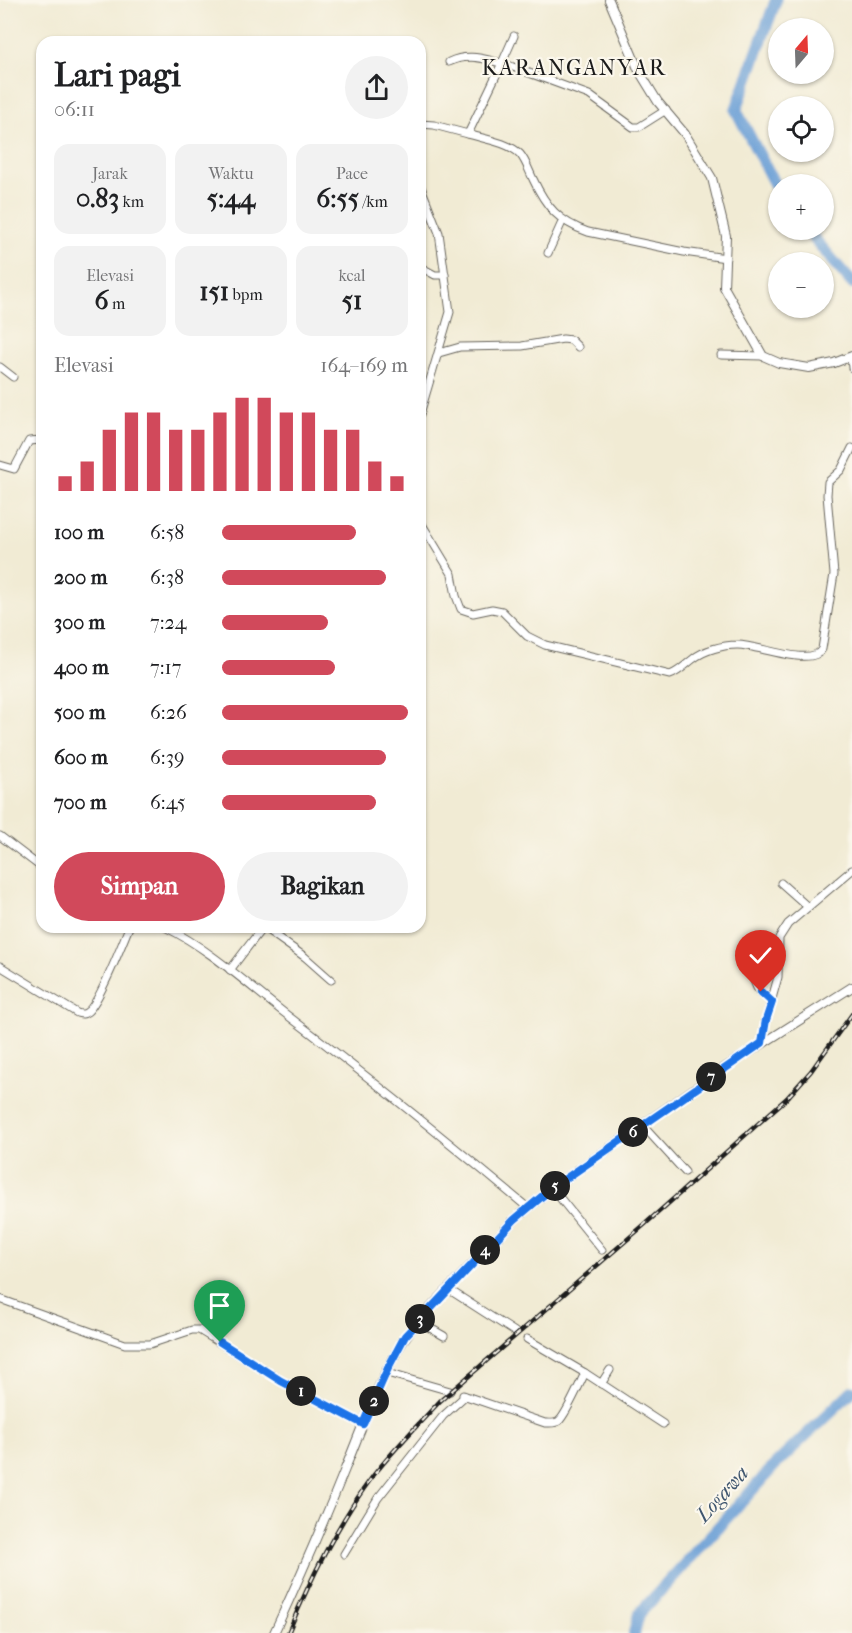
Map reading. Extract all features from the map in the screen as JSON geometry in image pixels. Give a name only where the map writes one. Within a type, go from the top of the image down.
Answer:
[{"type":"street","points":[[609,0],[639,71],[663,111],[685,134],[711,178],[726,230],[722,258],[725,292],[763,356]]},
{"type":"street","points":[[468,134],[514,36]]},
{"type":"street","points":[[449,62],[468,56],[502,63],[589,95],[633,127],[639,127],[663,111]]},
{"type":"street","points":[[426,124],[468,134],[505,146],[520,155],[543,200],[563,220],[588,232],[722,258]]},
{"type":"street","points":[[426,201],[438,233],[450,312],[426,395]]},
{"type":"street","points":[[548,253],[563,220]]},
{"type":"street","points":[[426,270],[435,275],[445,276]]},
{"type":"street","points":[[439,353],[459,347],[522,346],[562,339],[571,340],[578,347]]},
{"type":"street","points":[[721,355],[763,356],[779,363],[809,368],[825,366],[852,356],[852,368]]},
{"type":"street","points":[[0,367],[13,377]]},
{"type":"street","points":[[0,465],[14,469],[29,441],[36,440]]},
{"type":"street","points":[[426,530],[452,574],[461,609],[473,613],[492,609],[502,611],[527,636],[553,648],[670,675],[703,653],[737,645],[791,655],[814,656],[822,649],[834,574],[827,495],[828,482],[841,470],[852,448]]},
{"type":"street","points":[[0,836],[36,863]]},
{"type":"street","points":[[762,1043],[778,977],[780,935],[784,928],[852,870]]},
{"type":"street","points":[[781,883],[808,907]]},
{"type":"street","points":[[0,966],[77,1013],[84,1013],[89,1011],[101,990],[126,933]]},
{"type":"street","points":[[176,933],[230,970],[345,1059],[528,1208]]},
{"type":"street","points":[[230,970],[258,933]]},
{"type":"street","points":[[272,933],[294,948],[331,980]]},
{"type":"street","points":[[743,953],[757,988],[772,1002]]},
{"type":"street","points":[[274,1633],[312,1550],[363,1424],[405,1336],[418,1321],[514,1220],[552,1188],[762,1043],[852,987]]},
{"type":"street","points":[[643,1126],[685,1172]]},
{"type":"street","points":[[552,1188],[603,1250]]},
{"type":"street","points":[[448,1289],[515,1332]]},
{"type":"street","points":[[0,1299],[125,1344],[150,1344],[188,1331],[199,1330],[281,1381],[363,1424]]},
{"type":"street","points":[[418,1321],[444,1336]]},
{"type":"street","points":[[527,1339],[585,1373],[663,1424]]},
{"type":"street","points":[[601,1383],[610,1370]]},
{"type":"street","points":[[387,1373],[450,1391]]},
{"type":"street","points":[[344,1554],[378,1498],[443,1416],[464,1395],[552,1424],[559,1422],[585,1373]]},
{"type":"waterway","name":"Logawa","points":[[769,174],[736,110],[776,0]]},
{"type":"waterway","name":"Logawa","points":[[815,240],[852,283]]},
{"type":"waterway","name":"Logawa","points":[[634,1633],[639,1614],[775,1465],[852,1391]]},
{"type":"railway","points":[[288,1633],[336,1532],[373,1476],[405,1438],[440,1401],[787,1098],[811,1071],[852,1014]]},
{"type":"district","name":"KARANGANYAR","points":[[574,67]]},
{"type":"route","points":[[220,1342],[281,1381],[363,1424],[405,1336],[514,1220],[552,1188],[762,1043],[772,1002],[761,992]]}]
